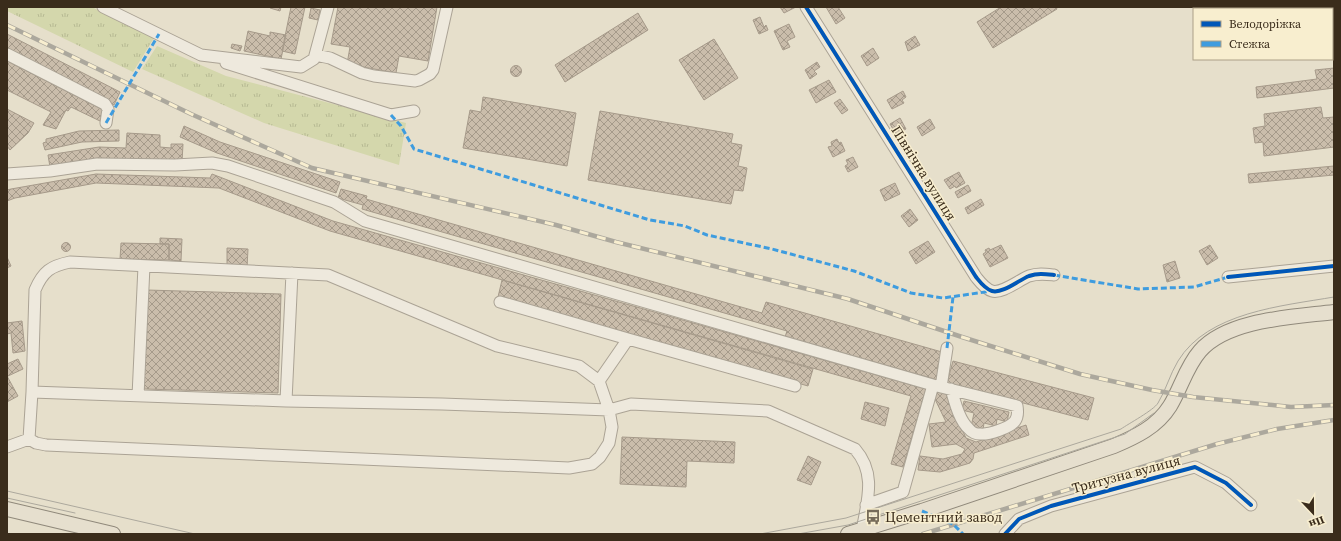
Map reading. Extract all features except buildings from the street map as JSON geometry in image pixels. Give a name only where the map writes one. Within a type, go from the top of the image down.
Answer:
[{"type":"main road","points":[[848,534],[862,531],[1114,446],[1133,438],[1148,429],[1170,406],[1190,364],[1200,350],[1214,338],[1232,329],[1252,323],[1334,312]]},
{"type":"main road","points":[[7,509],[112,534]]},
{"type":"street","points":[[103,7],[201,55],[391,115],[414,111]]},
{"type":"street","points":[[201,55],[301,67],[314,59],[328,7]]},
{"type":"street","points":[[315,55],[330,58],[362,73],[374,76],[419,80],[430,74],[433,70],[447,7]]},
{"type":"street","name":"Північна вулиця","points":[[806,7],[972,270],[984,286],[992,291],[1001,290],[1028,276],[1054,274]]},
{"type":"street","points":[[7,54],[105,104],[108,109],[106,123]]},
{"type":"street","points":[[7,174],[97,164],[175,165],[212,163],[228,166],[334,202],[365,221],[942,387],[1017,406],[1018,414],[1014,422],[1009,426],[988,434],[978,435],[970,430],[964,423],[942,387]]},
{"type":"street","points":[[7,447],[29,439],[36,443],[46,445],[569,468],[592,464],[600,458],[609,443],[612,427],[610,410],[599,381],[579,366],[497,346],[328,275],[70,262],[57,265],[47,271],[40,279],[35,290],[29,439]]},
{"type":"street","points":[[138,396],[144,266]]},
{"type":"street","points":[[1228,277],[1334,266]]},
{"type":"street","points":[[286,401],[292,273]]},
{"type":"street","points":[[500,302],[795,386]]},
{"type":"street","points":[[599,381],[628,339]]},
{"type":"street","points":[[866,505],[903,492],[942,387],[947,348]]},
{"type":"street","points":[[32,392],[610,410],[632,404],[768,411],[855,449],[865,463],[869,482],[862,531]]},
{"type":"street","name":"Тритузна вулиця","points":[[1005,534],[1019,519],[1051,506],[1195,467],[1226,483],[1251,505]]},
{"type":"green space","points":[[7,7],[92,7],[154,38],[133,72],[7,11]]},
{"type":"green space","points":[[157,46],[226,76],[406,123],[399,165],[264,123],[142,69]]},
{"type":"tram line","points":[[760,534],[846,518],[1121,429],[1156,406],[1178,361],[1191,345],[1208,332],[1227,322],[1248,314],[1270,308],[1334,297]]},
{"type":"tram line","points":[[798,534],[848,525],[1125,434],[1154,413]]},
{"type":"tram line","points":[[7,491],[195,534]]},
{"type":"tram line","points":[[7,498],[75,513]]},
{"type":"railway","points":[[7,25],[191,114],[312,168],[556,225],[616,242],[848,299],[1080,374],[1152,390],[1193,397],[1291,407],[1334,405]]},
{"type":"railway","points":[[923,534],[1217,444],[1277,429],[1334,420]]},
{"type":"marked path","points":[[106,123],[159,34]]},
{"type":"marked path","points":[[391,115],[401,126],[414,149],[650,220],[685,226],[707,235],[772,249],[854,271],[911,293],[943,298],[992,291]]},
{"type":"marked path","points":[[1054,275],[1138,289],[1194,287],[1228,277]]},
{"type":"marked path","points":[[947,348],[953,297]]},
{"type":"marked path","points":[[922,511],[953,524],[963,534]]},
{"type":"cycle path","points":[[806,7],[981,283],[989,290],[996,291],[1005,289],[1032,275],[1054,275]]},
{"type":"cycle path","points":[[1228,277],[1334,266]]},
{"type":"cycle path","points":[[1005,534],[1019,519],[1051,506],[1195,467],[1226,483],[1251,505]]},
{"type":"place","name":"Цементний завод","points":[[873,517]]}]
